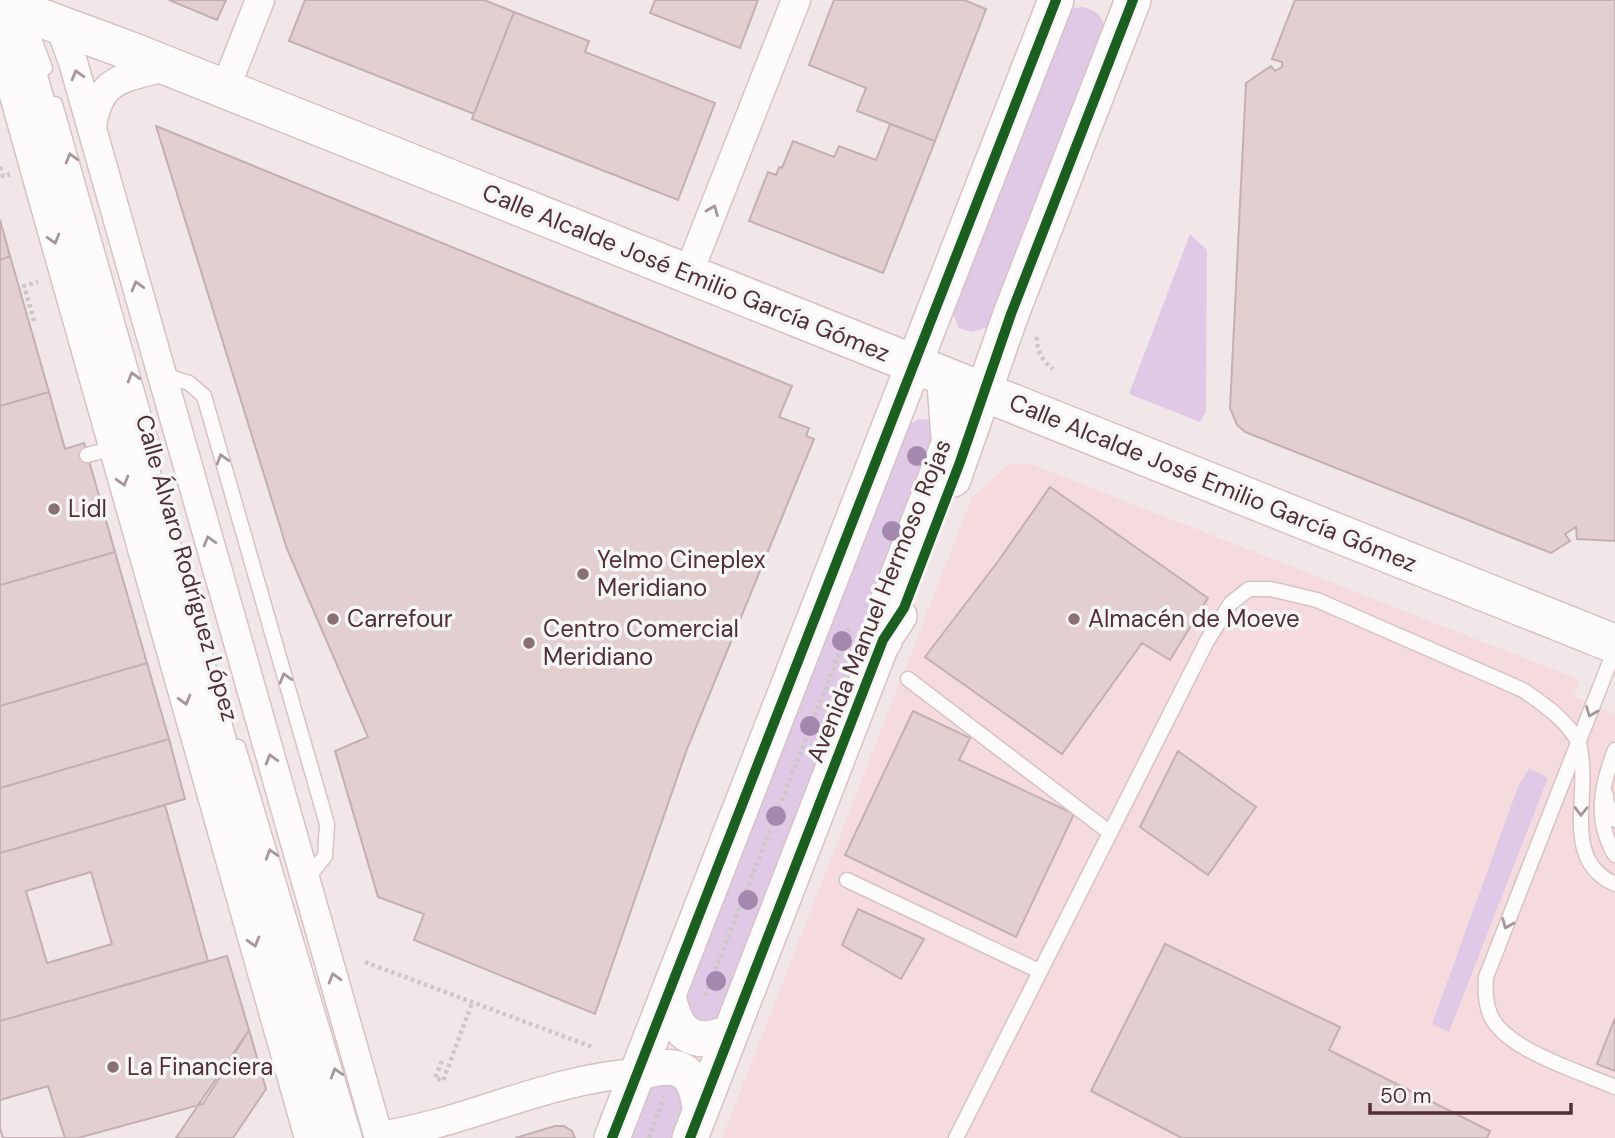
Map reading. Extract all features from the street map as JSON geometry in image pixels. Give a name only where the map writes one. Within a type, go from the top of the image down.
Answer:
[{"type":"main road","name":"Calle Alcalde José Emilio García Gómez","points":[[21,11],[167,66],[985,391],[1615,646]]},
{"type":"main road","points":[[867,632],[888,606],[951,443],[930,370]]},
{"type":"street","points":[[225,89],[261,0]]},
{"type":"street","points":[[688,274],[796,0]]},
{"type":"street","name":"Avenida Manuel Hermoso Rojas","points":[[695,1124],[731,1032],[867,632],[904,608],[1124,5]]},
{"type":"street","name":"Avenida Manuel Hermoso Rojas","points":[[612,1138],[668,995],[930,370],[1048,6]]},
{"type":"street","name":"Calle Álvaro Rodríguez López","points":[[21,11],[73,62],[306,880],[371,1137]]},
{"type":"street","name":"Calle Álvaro Rodríguez López","points":[[21,11],[5,63],[100,452],[309,1138]]},
{"type":"street","name":"Calle Álvaro Rodríguez López","points":[[21,11],[29,62],[335,1138]]},
{"type":"street","points":[[92,127],[99,96],[109,86],[167,66]]},
{"type":"street","points":[[668,995],[675,1023],[690,1035],[709,1038],[731,1032]]},
{"type":"street","points":[[371,1137],[412,1130],[572,1082],[637,1073],[664,1066],[682,1070],[691,1077],[695,1086],[695,1124]]},
{"type":"lane","name":"Calle Álvaro Rodríguez López","points":[[21,11],[43,61],[237,743],[371,1137]]},
{"type":"lane","points":[[956,1138],[1207,642],[1231,603],[1249,589],[1270,589],[1317,600],[1523,690],[1552,711],[1579,743],[1583,772],[1581,837],[1587,860],[1601,877],[1615,884]]},
{"type":"lane","points":[[1615,646],[1486,977],[1485,997],[1489,1014],[1496,1026],[1521,1047],[1615,1087]]},
{"type":"lane","points":[[908,680],[1109,832]]},
{"type":"lane","points":[[1615,750],[1605,776],[1601,799],[1607,842],[1615,855]]},
{"type":"lane","points":[[1605,776],[1606,801],[1615,820]]},
{"type":"lane","points":[[846,880],[1040,971]]},
{"type":"path","points":[[0,167],[3,176],[11,173]]},
{"type":"path","points":[[34,321],[24,286],[42,281]]},
{"type":"path","points":[[705,996],[867,632]]},
{"type":"path","points":[[365,962],[595,1048]]},
{"type":"path","points":[[442,1061],[435,1078],[443,1081],[472,1002]]},
{"type":"path","points":[[649,1138],[664,1097]]},
{"type":"shaded area","points":[[1083,7],[1098,14],[1104,28],[993,317],[988,327],[971,332],[959,328],[951,309],[1066,15],[1074,8]]},
{"type":"shaded area","points":[[1190,234],[1207,250],[1206,412],[1200,422],[1129,394]]},
{"type":"shaded area","points":[[919,419],[934,422],[942,433],[724,1011],[714,1021],[692,1021],[683,990],[909,424]]},
{"type":"shaded area","points":[[1009,464],[1031,464],[1580,680],[1574,696],[1615,714],[1615,1138],[722,1138],[972,497]]},
{"type":"shaded area","points":[[1529,768],[1548,778],[1449,1032],[1432,1024],[1518,787]]},
{"type":"shaded area","points":[[653,1079],[688,1091],[674,1138],[627,1138]]},
{"type":"building","points":[[169,0],[226,0],[217,20]]},
{"type":"building","points":[[305,0],[484,0],[514,12],[474,114],[289,41]]},
{"type":"building","points":[[655,0],[758,0],[740,48],[650,13]]},
{"type":"building","points":[[834,0],[964,0],[986,9],[935,141],[857,111],[866,88],[809,65]]},
{"type":"building","points":[[1295,0],[1615,0],[1615,541],[1577,539],[1576,527],[1565,534],[1570,541],[1551,553],[1245,432],[1237,425],[1230,408],[1246,83],[1271,66],[1275,71],[1282,67],[1282,62],[1272,59]]},
{"type":"building","points":[[514,12],[589,41],[585,52],[715,103],[678,200],[472,119]]},
{"type":"building","points":[[890,124],[935,141],[883,273],[749,221],[768,172],[776,175],[779,167],[782,168],[793,141],[834,157],[839,146],[876,160]]},
{"type":"building","name":"Centro Comercial Meridiano","points":[[156,126],[792,386],[779,417],[809,428],[806,436],[814,439],[687,749],[595,1014],[414,940],[424,914],[378,897],[335,751],[368,737],[287,549]]},
{"type":"building","points":[[0,220],[10,256],[0,260]]},
{"type":"building","points":[[10,256],[49,392],[0,406],[0,260]]},
{"type":"building","points":[[49,392],[65,449],[84,443],[115,552],[0,585],[0,406]]},
{"type":"building","name":"Almacén de Moeve","points":[[1050,487],[1208,598],[1170,660],[1142,643],[1062,754],[925,657],[999,560]]},
{"type":"building","points":[[115,552],[147,663],[0,706],[0,585]]},
{"type":"building","points":[[147,663],[169,739],[0,788],[0,706]]},
{"type":"building","points":[[913,711],[970,738],[959,760],[1074,814],[1016,937],[845,855]]},
{"type":"building","points":[[169,739],[185,799],[0,853],[0,788]]},
{"type":"building","points":[[1178,751],[1256,807],[1208,875],[1140,827]]},
{"type":"building","points":[[165,805],[208,961],[0,1021],[0,853]],"holes":[[[91,872],[112,944],[47,963],[26,891]]]},
{"type":"building","points":[[858,909],[924,939],[901,979],[842,945]]},
{"type":"building","points":[[1165,944],[1340,1027],[1329,1050],[1490,1131],[1487,1138],[1182,1138],[1091,1091]]},
{"type":"building","name":"La Financiera","points":[[227,956],[249,1030],[203,1104],[78,1138],[3,1138],[0,1128],[0,1021]]},
{"type":"building","points":[[1615,1018],[1615,1071],[1597,1064]]},
{"type":"building","points":[[249,1030],[266,1089],[233,1138],[176,1138]]},
{"type":"building","points":[[48,1086],[65,1138],[3,1138],[0,1128],[0,1100]]},
{"type":"building","points":[[555,1126],[564,1126],[572,1131],[575,1138],[515,1138]]},
{"type":"cycle path","points":[[612,1138],[1056,0]]},
{"type":"cycle path","points":[[690,1138],[883,640],[904,608],[960,462],[1011,314],[1133,0]]},
{"type":"place","name":"Lidl","points":[[54,509]]},
{"type":"place","name":"Yelmo Cineplex Meridiano","points":[[583,574]]},
{"type":"place","name":"Carrefour","points":[[333,619]]},
{"type":"place","name":"Almacén de Moeve","points":[[1074,619]]},
{"type":"place","name":"Centro Comercial Meridiano","points":[[529,643]]},
{"type":"place","name":"La Financiera","points":[[113,1067]]}]
